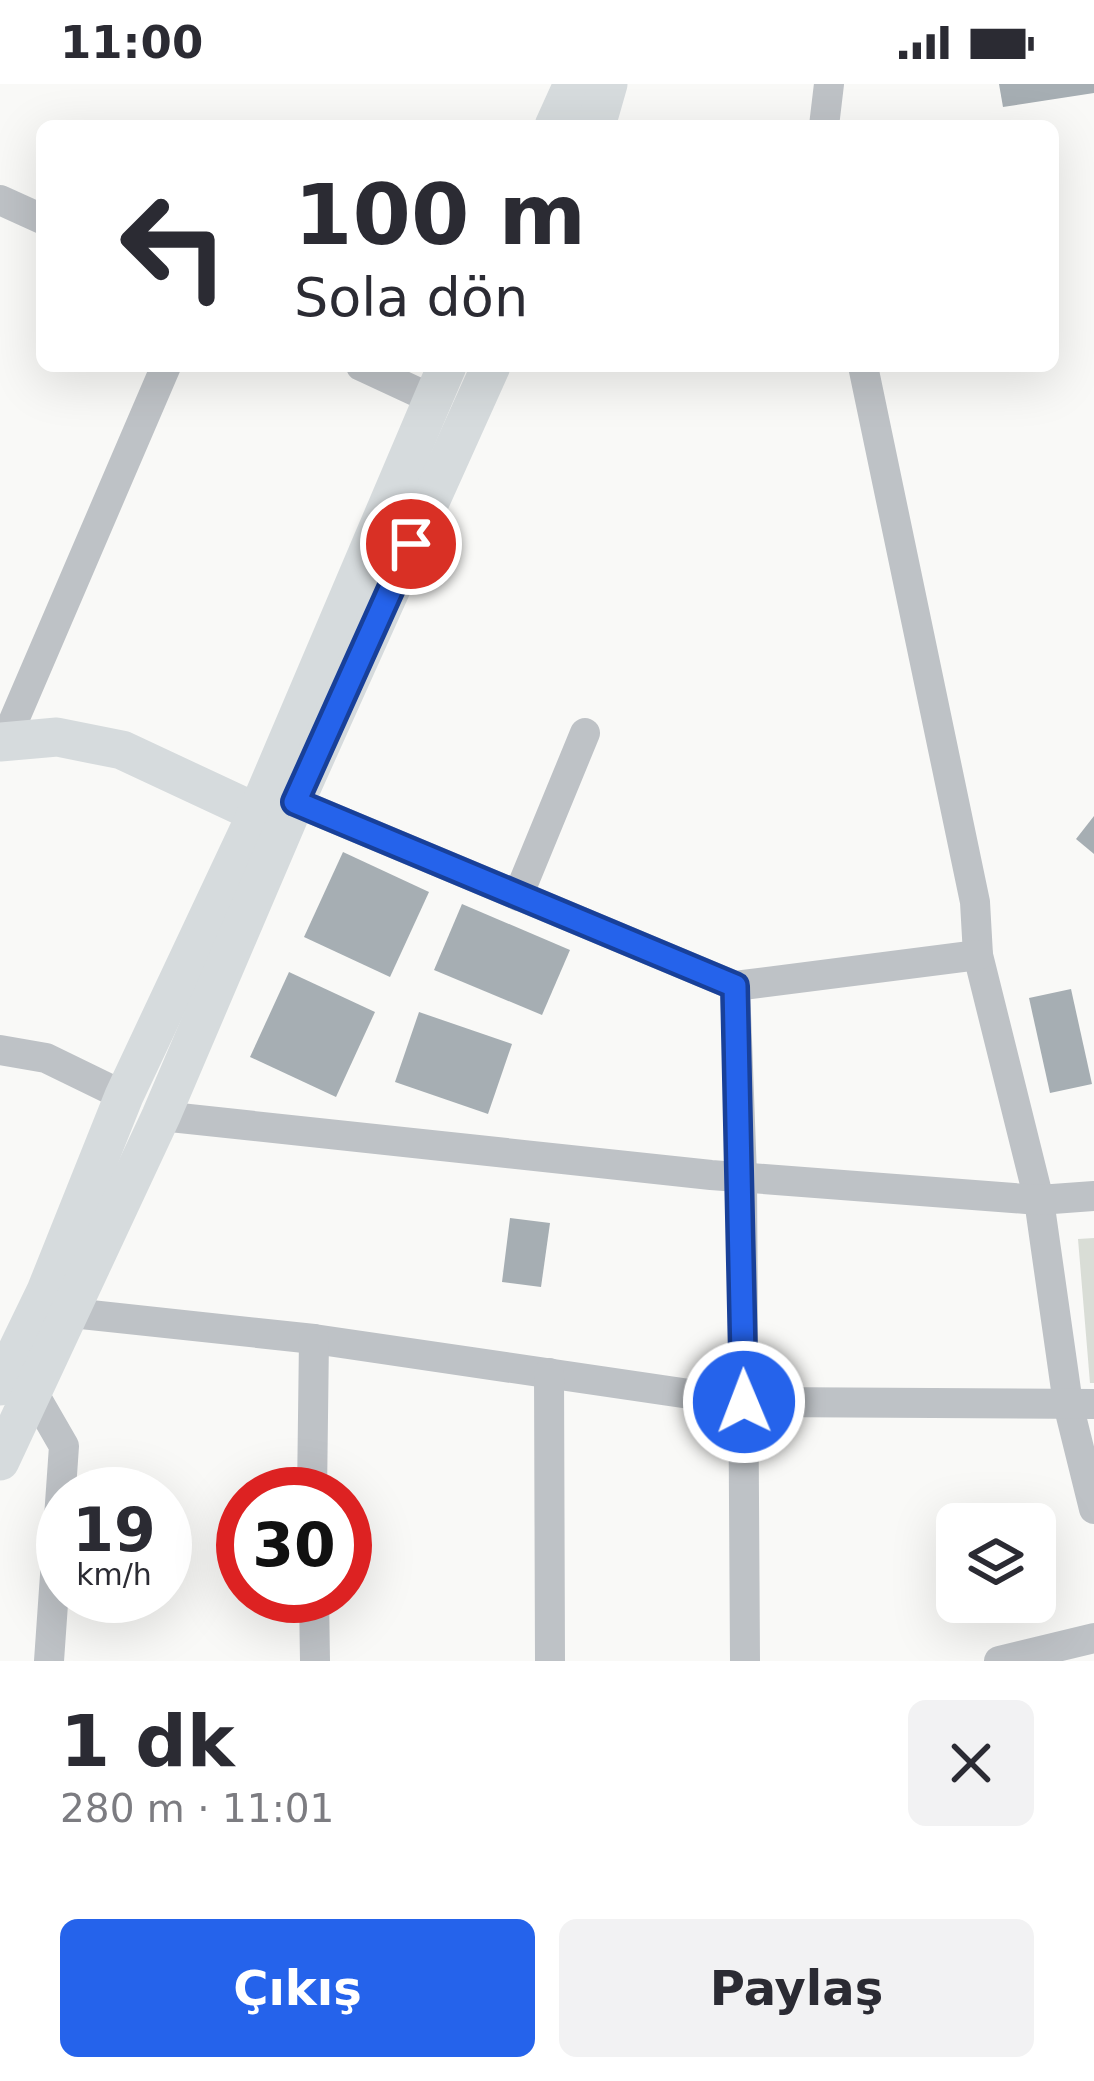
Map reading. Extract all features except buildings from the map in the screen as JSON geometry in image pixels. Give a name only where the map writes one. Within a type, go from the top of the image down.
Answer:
[{"type":"main road","points":[[557,120],[573,84]]},
{"type":"main road","points":[[598,120],[608,84]]},
{"type":"main road","points":[[0,1461],[12,1386],[124,1096],[276,807],[488,372]]},
{"type":"main road","points":[[12,1386],[72,1313],[161,1116],[439,382]]},
{"type":"main road","points":[[3,741],[57,737],[122,750],[276,807]]},
{"type":"street","points":[[825,120],[829,84]]},
{"type":"street","points":[[0,200],[36,216]]},
{"type":"street","points":[[3,741],[163,372]]},
{"type":"street","points":[[390,372],[439,382]]},
{"type":"street","points":[[863,372],[975,902],[978,955],[1039,1200],[1081,1404],[1094,1509]]},
{"type":"street","points":[[518,896],[585,733]]},
{"type":"street","points":[[276,807],[518,896],[735,986],[978,955]]},
{"type":"street","points":[[735,986],[742,1176],[745,1661]]},
{"type":"street","points":[[0,1050],[46,1058],[124,1096]]},
{"type":"street","points":[[161,1116],[742,1176],[1039,1200],[1094,1196]]},
{"type":"street","points":[[72,1313],[314,1339],[744,1402],[1081,1404]]},
{"type":"street","points":[[312,1467],[314,1339]]},
{"type":"street","points":[[549,1373],[550,1661]]},
{"type":"street","points":[[12,1386],[64,1446],[50,1661]]},
{"type":"street","points":[[314,1623],[315,1661]]},
{"type":"street","points":[[999,1661],[1094,1638]]},
{"type":"shaded area","points":[[1094,1238],[1094,1383],[1090,1383],[1078,1239]]},
{"type":"route","points":[[411,544],[295,802],[735,986],[744,1402]]}]
